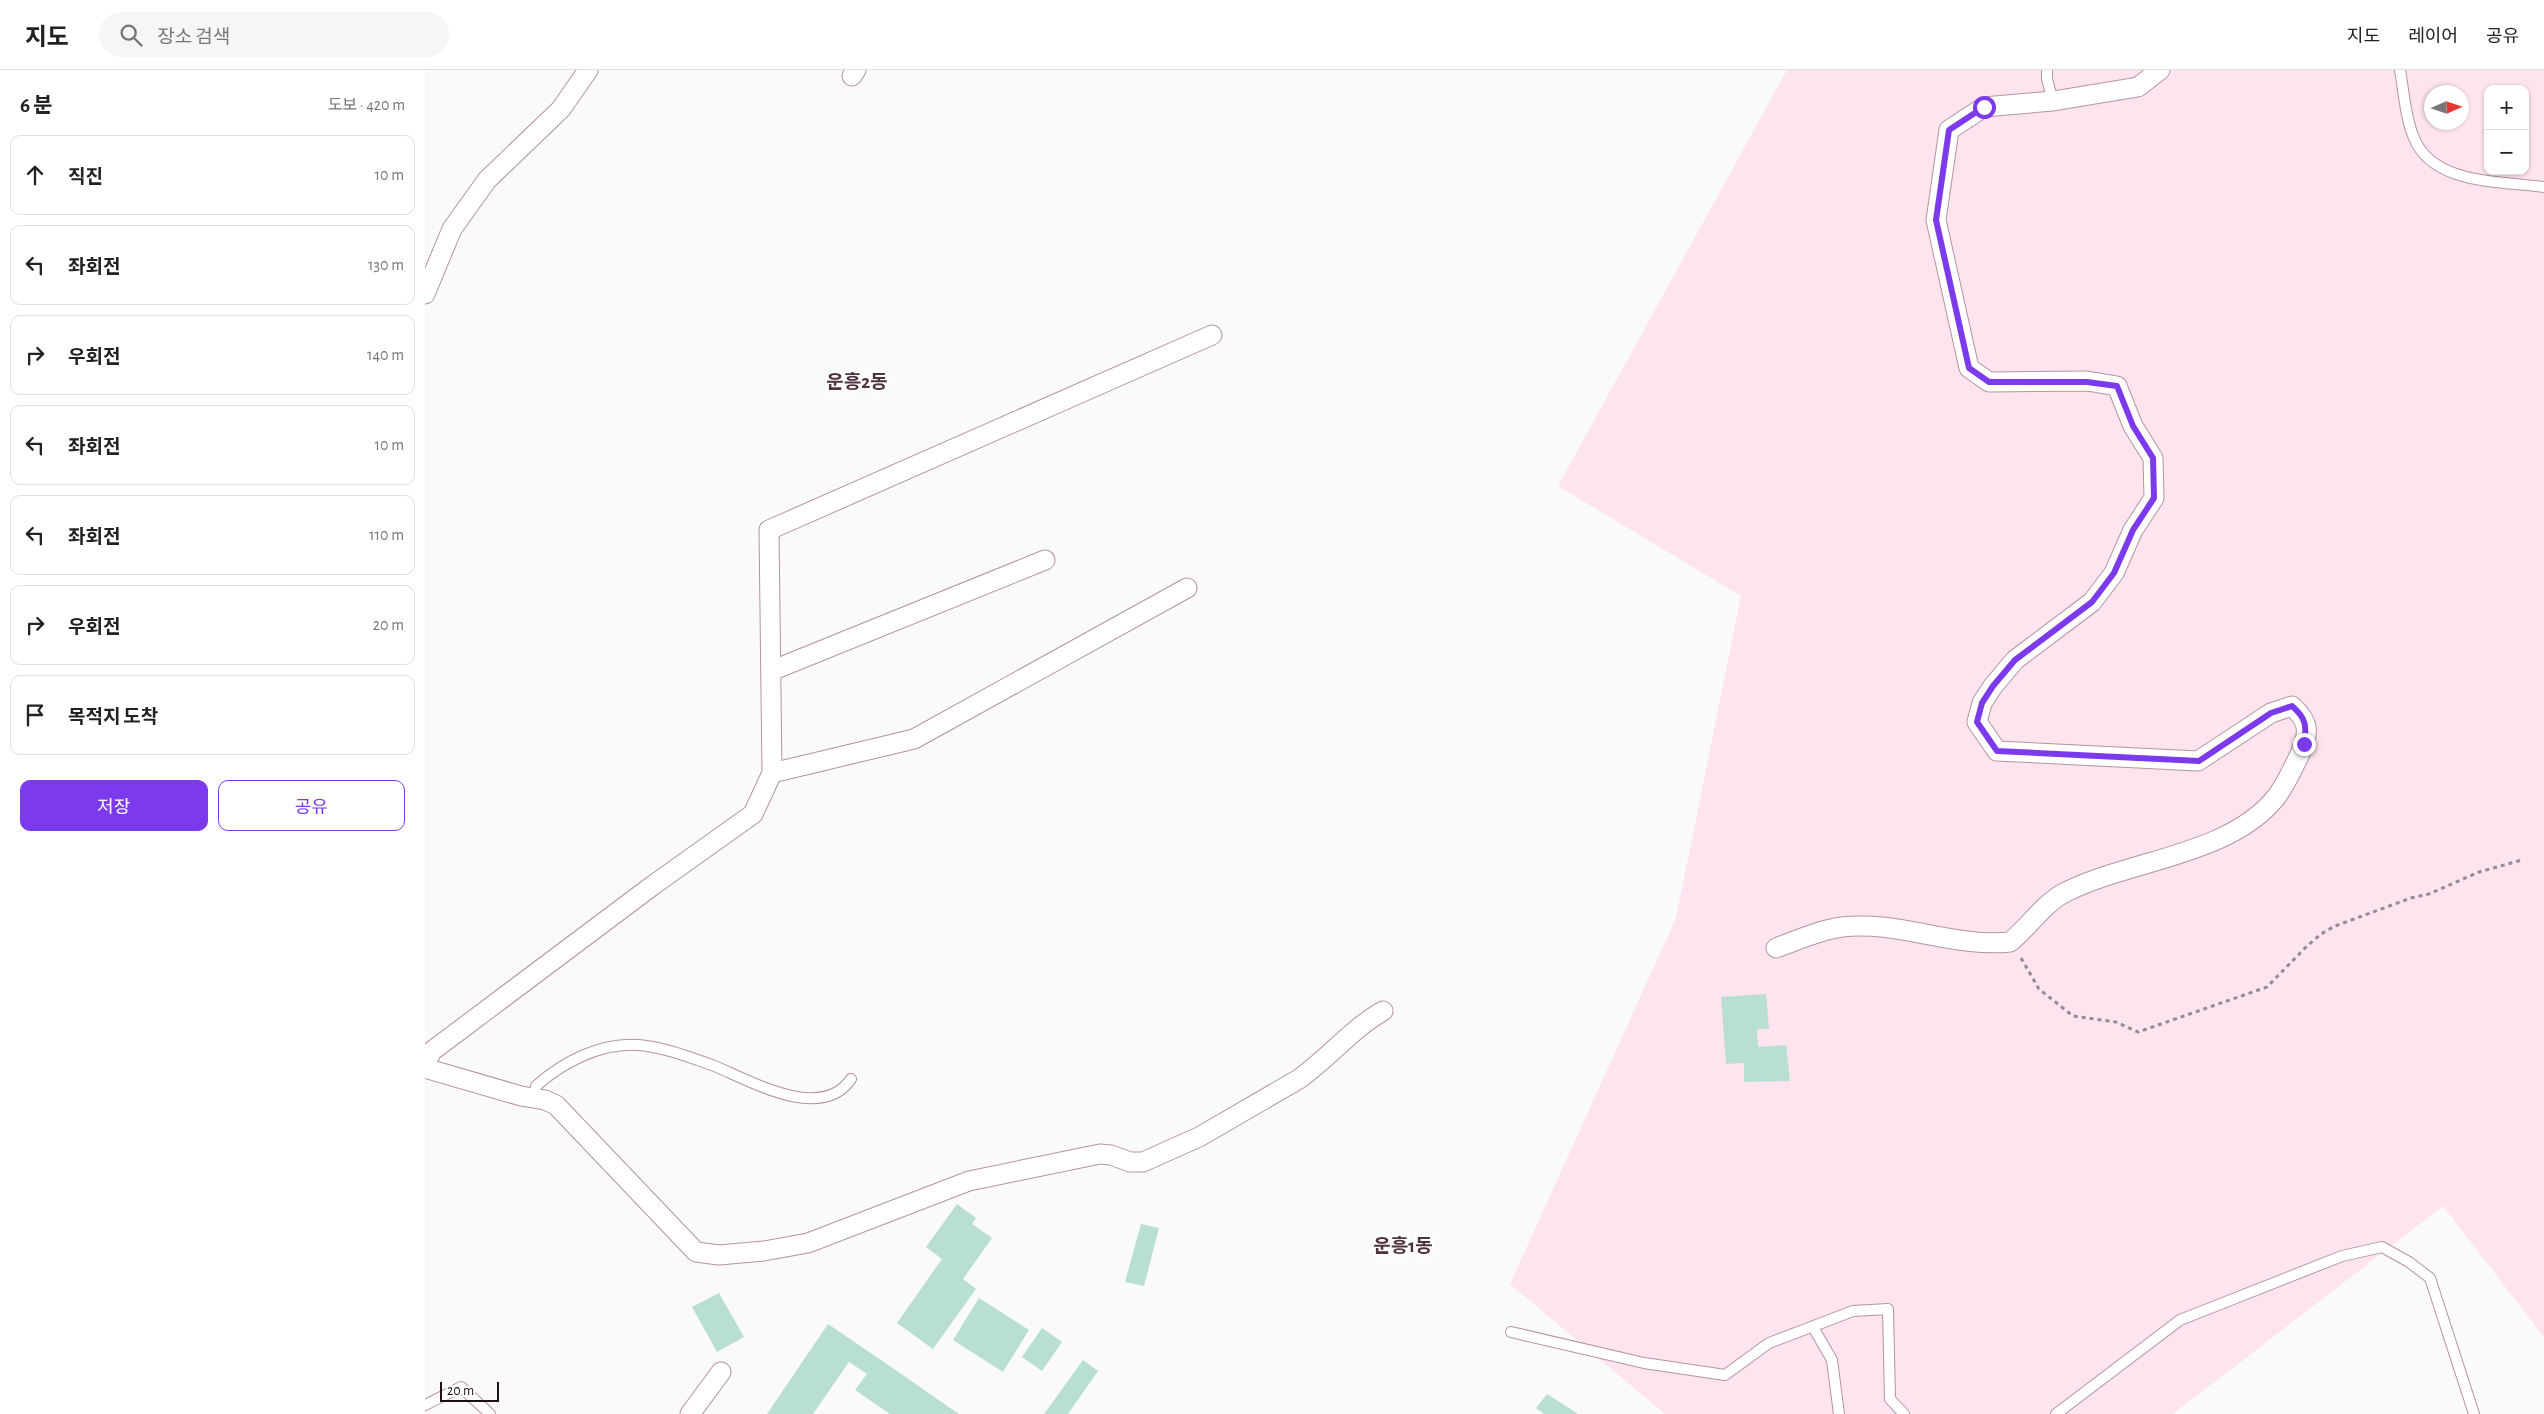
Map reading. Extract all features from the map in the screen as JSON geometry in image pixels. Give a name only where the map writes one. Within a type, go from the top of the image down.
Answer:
[{"type":"street","points":[[425,294],[452,229],[487,180],[561,109],[588,70]]},
{"type":"street","points":[[1776,948],[1822,930],[1864,926],[1975,942],[2011,942],[2053,900],[2064,893],[2199,846],[2238,828],[2263,811],[2277,796],[2288,779],[2304,744],[2307,729],[2304,716],[2292,706],[2271,713],[2199,761],[1997,751],[1977,722],[1982,703],[1993,686],[2015,660],[2092,602],[2114,573],[2133,530],[2154,498],[2153,458],[2133,426],[2117,386],[2087,382],[1989,382],[1969,368],[1936,220],[1949,130],[1984,107],[2053,101],[2138,87],[2160,70]]},
{"type":"street","points":[[1212,335],[769,530],[772,772],[753,814],[652,886],[432,1051],[425,1066],[545,1100],[556,1105],[696,1252],[719,1256],[764,1251],[808,1243],[969,1181],[1100,1154],[1111,1155],[1130,1162],[1143,1162],[1199,1137],[1299,1079],[1371,1018],[1383,1011]]},
{"type":"street","points":[[771,671],[1045,560]]},
{"type":"street","points":[[772,772],[914,739],[1187,588]]},
{"type":"street","points":[[690,1414],[721,1372]]},
{"type":"lane","points":[[2047,70],[2047,79],[2053,101]]},
{"type":"lane","points":[[2400,70],[2414,139],[2421,151],[2432,161],[2455,175],[2544,186]]},
{"type":"lane","points":[[534,1098],[536,1086],[564,1064],[602,1049],[624,1045],[657,1048],[712,1065],[751,1083],[805,1098],[833,1095],[844,1089],[851,1079]]},
{"type":"lane","points":[[2056,1414],[2180,1320],[2342,1256],[2382,1247],[2409,1262],[2430,1278],[2474,1414]]},
{"type":"lane","points":[[1511,1332],[1644,1363],[1725,1375],[1769,1343],[1853,1311],[1887,1309],[1890,1399],[1904,1414]]},
{"type":"lane","points":[[1813,1327],[1832,1360],[1839,1414]]},
{"type":"lane","points":[[425,1405],[461,1387],[490,1414]]},
{"type":"path","points":[[2011,942],[2039,989],[2073,1016],[2116,1022],[2139,1032],[2267,987],[2314,941],[2335,926],[2411,898],[2429,894],[2479,872],[2522,860]]},
{"type":"shaded area","points":[[1787,70],[2544,70],[2544,1337],[2443,1206],[2173,1414],[1665,1414],[1510,1284],[1676,918],[1741,596],[1558,486]]},
{"type":"building","points":[[1766,994],[1769,1029],[1757,1029],[1758,1047],[1786,1045],[1790,1081],[1744,1082],[1744,1063],[1726,1064],[1721,997]]},
{"type":"building","points":[[957,1204],[976,1218],[972,1224],[992,1238],[963,1279],[976,1289],[933,1349],[897,1323],[942,1259],[926,1247]]},
{"type":"building","points":[[1141,1224],[1159,1228],[1144,1286],[1125,1282]]},
{"type":"building","points":[[719,1293],[744,1337],[717,1352],[692,1307]]},
{"type":"building","points":[[979,1298],[1029,1330],[1003,1372],[953,1340]]},
{"type":"building","points":[[828,1324],[959,1414],[890,1414],[855,1390],[867,1374],[849,1362],[813,1414],[767,1414]]},
{"type":"building","points":[[1042,1328],[1062,1342],[1042,1371],[1022,1357]]},
{"type":"building","points":[[1083,1360],[1098,1371],[1068,1414],[1044,1414]]},
{"type":"building","points":[[1547,1394],[1578,1414],[1544,1414],[1536,1408]]},
{"type":"district","name":"운흥2동","points":[[857,381]]},
{"type":"district","name":"운흥1동","points":[[1403,1245]]},
{"type":"route","points":[[1984,107],[1949,130],[1936,220],[1969,368],[1989,382],[2087,382],[2117,386],[2133,426],[2153,458],[2154,498],[2133,530],[2114,573],[2092,602],[2015,660],[1993,686],[1982,703],[1977,722],[1997,751],[2199,761],[2271,713],[2292,706],[2304,716],[2307,729],[2304,744]]}]
